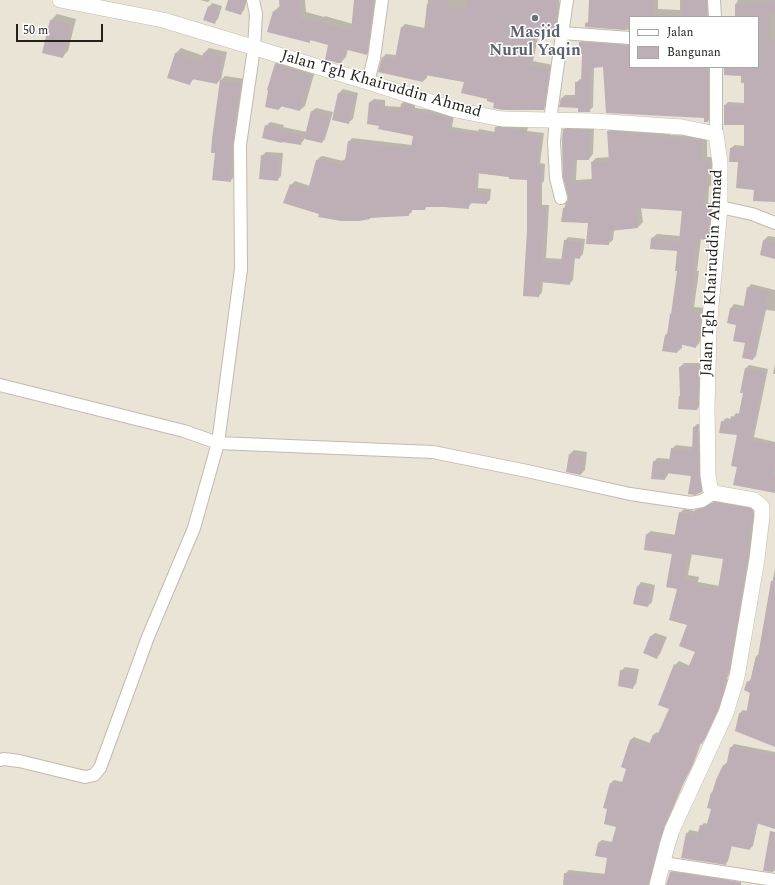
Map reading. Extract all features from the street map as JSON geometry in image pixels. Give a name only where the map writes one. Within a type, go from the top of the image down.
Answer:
[{"type":"street","name":"Jalan Tgh Khairuddin Ahmad","points":[[60,0],[163,20],[456,110],[502,118],[593,121],[682,127],[716,134],[720,163],[720,207],[709,329],[707,408],[708,475],[710,488],[714,493]]},
{"type":"street","points":[[0,760],[4,759],[19,762],[85,777],[94,776],[100,768],[148,637],[194,528],[218,443],[241,269],[240,145],[254,48],[256,14],[253,0]]},
{"type":"street","points":[[368,82],[374,58],[382,0]]},
{"type":"street","points":[[561,198],[556,178],[553,120],[567,0]]},
{"type":"street","points":[[714,0],[715,16]]},
{"type":"street","points":[[562,33],[629,38]]},
{"type":"street","points":[[716,68],[716,134]]},
{"type":"street","points":[[720,207],[752,214],[775,223]]},
{"type":"street","points":[[0,385],[184,431],[218,443],[433,452],[630,494],[668,500],[691,503],[702,501],[714,493],[754,500],[762,507],[762,516],[757,559],[737,677],[723,719],[672,830],[658,885]]},
{"type":"street","points":[[663,862],[775,880]]},
{"type":"building","points":[[228,0],[245,0],[241,15],[225,10]]},
{"type":"building","points":[[279,0],[299,0],[301,18],[319,21],[351,31],[354,0],[374,0],[367,55],[344,49],[341,64],[325,60],[328,45],[310,40],[310,43],[267,32],[273,11],[280,12]]},
{"type":"building","points":[[432,0],[447,0],[447,6],[466,9],[467,0],[556,0],[557,14],[555,30],[536,34],[530,65],[550,69],[544,110],[503,110],[493,108],[494,103],[487,101],[487,99],[461,93],[464,82],[425,75],[423,82],[378,72],[382,57],[395,59],[401,27],[424,31],[427,4],[432,5]]},
{"type":"building","points":[[589,0],[655,0],[654,16],[629,16],[629,24],[626,24],[625,30],[585,27],[585,23],[588,23]]},
{"type":"building","points":[[682,0],[707,0],[707,16],[681,16]]},
{"type":"building","points":[[757,1],[775,1],[775,14],[769,13],[769,41],[775,41],[775,202],[753,201],[754,190],[736,188],[738,162],[729,162],[730,148],[744,149],[744,125],[724,125],[724,105],[744,106],[744,83],[741,83],[741,76],[724,75],[724,68],[759,68],[759,16],[735,16],[735,4],[757,3]]},
{"type":"building","points":[[208,6],[219,10],[215,24],[203,20]]},
{"type":"building","points":[[50,20],[71,24],[63,58],[42,53]]},
{"type":"building","points":[[579,42],[629,45],[629,68],[708,68],[708,122],[704,122],[704,118],[606,113],[603,67],[591,68],[590,112],[578,112],[578,108],[559,107],[561,98],[575,98],[575,82],[581,82],[582,56],[579,55]]},
{"type":"building","points":[[175,53],[202,61],[203,53],[223,57],[217,84],[192,79],[190,85],[167,78]]},
{"type":"building","points":[[275,63],[311,76],[300,111],[280,106],[279,110],[265,107],[267,90]]},
{"type":"building","points":[[220,80],[241,83],[233,144],[231,182],[212,180],[215,153],[211,153],[212,139]]},
{"type":"building","points":[[338,93],[355,96],[349,124],[332,120]]},
{"type":"building","points":[[369,102],[382,103],[381,109],[400,111],[401,104],[411,105],[412,111],[436,114],[435,115],[451,118],[449,130],[474,134],[494,135],[495,127],[525,130],[524,134],[541,136],[537,167],[542,167],[541,186],[539,186],[539,208],[546,208],[542,261],[561,262],[564,240],[582,242],[580,259],[572,258],[570,285],[540,282],[539,297],[523,296],[527,231],[527,180],[509,179],[509,177],[476,173],[475,191],[488,192],[487,204],[469,203],[469,209],[425,207],[425,210],[409,210],[409,216],[370,218],[359,221],[341,221],[318,217],[319,214],[283,203],[290,184],[308,190],[316,160],[319,159],[341,164],[342,160],[345,161],[348,141],[411,148],[413,136],[378,129],[379,126],[367,124]]},
{"type":"building","points":[[311,111],[330,116],[322,143],[304,139]]},
{"type":"building","points":[[265,125],[281,129],[280,131],[303,135],[301,145],[282,143],[262,138]]},
{"type":"building","points":[[563,129],[590,130],[589,160],[573,160],[572,184],[592,183],[591,162],[609,161],[607,131],[628,132],[629,135],[643,133],[645,135],[666,136],[665,139],[702,140],[702,161],[711,161],[711,174],[707,173],[707,191],[705,191],[703,207],[711,208],[708,240],[697,239],[693,276],[695,276],[690,311],[701,313],[700,329],[696,348],[679,344],[677,353],[662,351],[671,314],[677,271],[675,271],[677,251],[650,249],[651,238],[679,241],[682,211],[636,208],[638,228],[610,231],[609,245],[586,244],[588,223],[561,222],[563,208],[565,208],[565,204],[568,200],[563,177]]},
{"type":"building","points":[[261,155],[280,157],[278,181],[259,179]]},
{"type":"building","points":[[763,240],[775,242],[775,259],[760,255]]},
{"type":"building","points":[[747,287],[769,291],[753,360],[742,358],[745,343],[733,341],[736,325],[727,323],[730,308],[743,310]]},
{"type":"building","points":[[699,366],[697,410],[678,409],[680,396],[679,367]]},
{"type":"building","points":[[745,368],[765,372],[751,440],[775,445],[775,464],[773,476],[775,477],[775,493],[733,485],[737,467],[731,466],[737,435],[719,433],[721,421],[730,423],[731,416],[738,418],[743,393],[740,393]]},
{"type":"building","points":[[693,427],[698,427],[699,475],[702,492],[695,495],[688,494],[691,476],[665,473],[665,480],[651,479],[653,461],[669,462],[671,448],[692,451]]},
{"type":"building","points":[[569,454],[584,456],[581,475],[566,472]]},
{"type":"building","points":[[714,502],[750,508],[753,511],[748,558],[729,668],[718,710],[702,744],[700,743],[690,770],[682,784],[664,826],[648,885],[563,885],[564,873],[604,877],[607,858],[595,856],[598,843],[611,845],[616,827],[604,824],[607,809],[603,808],[610,783],[621,786],[626,769],[621,767],[630,740],[648,747],[653,735],[657,736],[669,709],[658,705],[674,664],[687,670],[695,652],[679,646],[687,625],[669,620],[677,589],[666,587],[672,554],[644,550],[646,534],[674,538],[679,512],[694,515],[695,510],[706,507]],"holes":[[[689,554],[723,559],[718,589],[695,586],[696,581],[685,579]]]},
{"type":"building","points":[[771,581],[775,581],[775,747],[735,731],[739,713],[746,714],[750,693],[744,690],[747,681],[750,682],[756,656],[758,656]]},
{"type":"building","points":[[637,586],[651,588],[648,607],[633,604]]},
{"type":"building","points":[[650,636],[664,641],[657,659],[643,653]]},
{"type":"building","points":[[620,670],[636,673],[633,689],[618,686]]},
{"type":"building","points":[[730,747],[775,755],[775,829],[756,823],[750,850],[730,846],[726,865],[681,858],[686,833],[697,836],[700,825],[706,827],[711,809],[707,808],[711,792],[712,793],[723,765],[726,767]]},
{"type":"building","points":[[770,831],[775,832],[775,861],[773,872],[763,871]]},
{"type":"building","points":[[670,872],[741,882],[741,885],[666,885]]},
{"type":"place","name":"Masjid Nurul Yaqin","points":[[535,18]]}]
